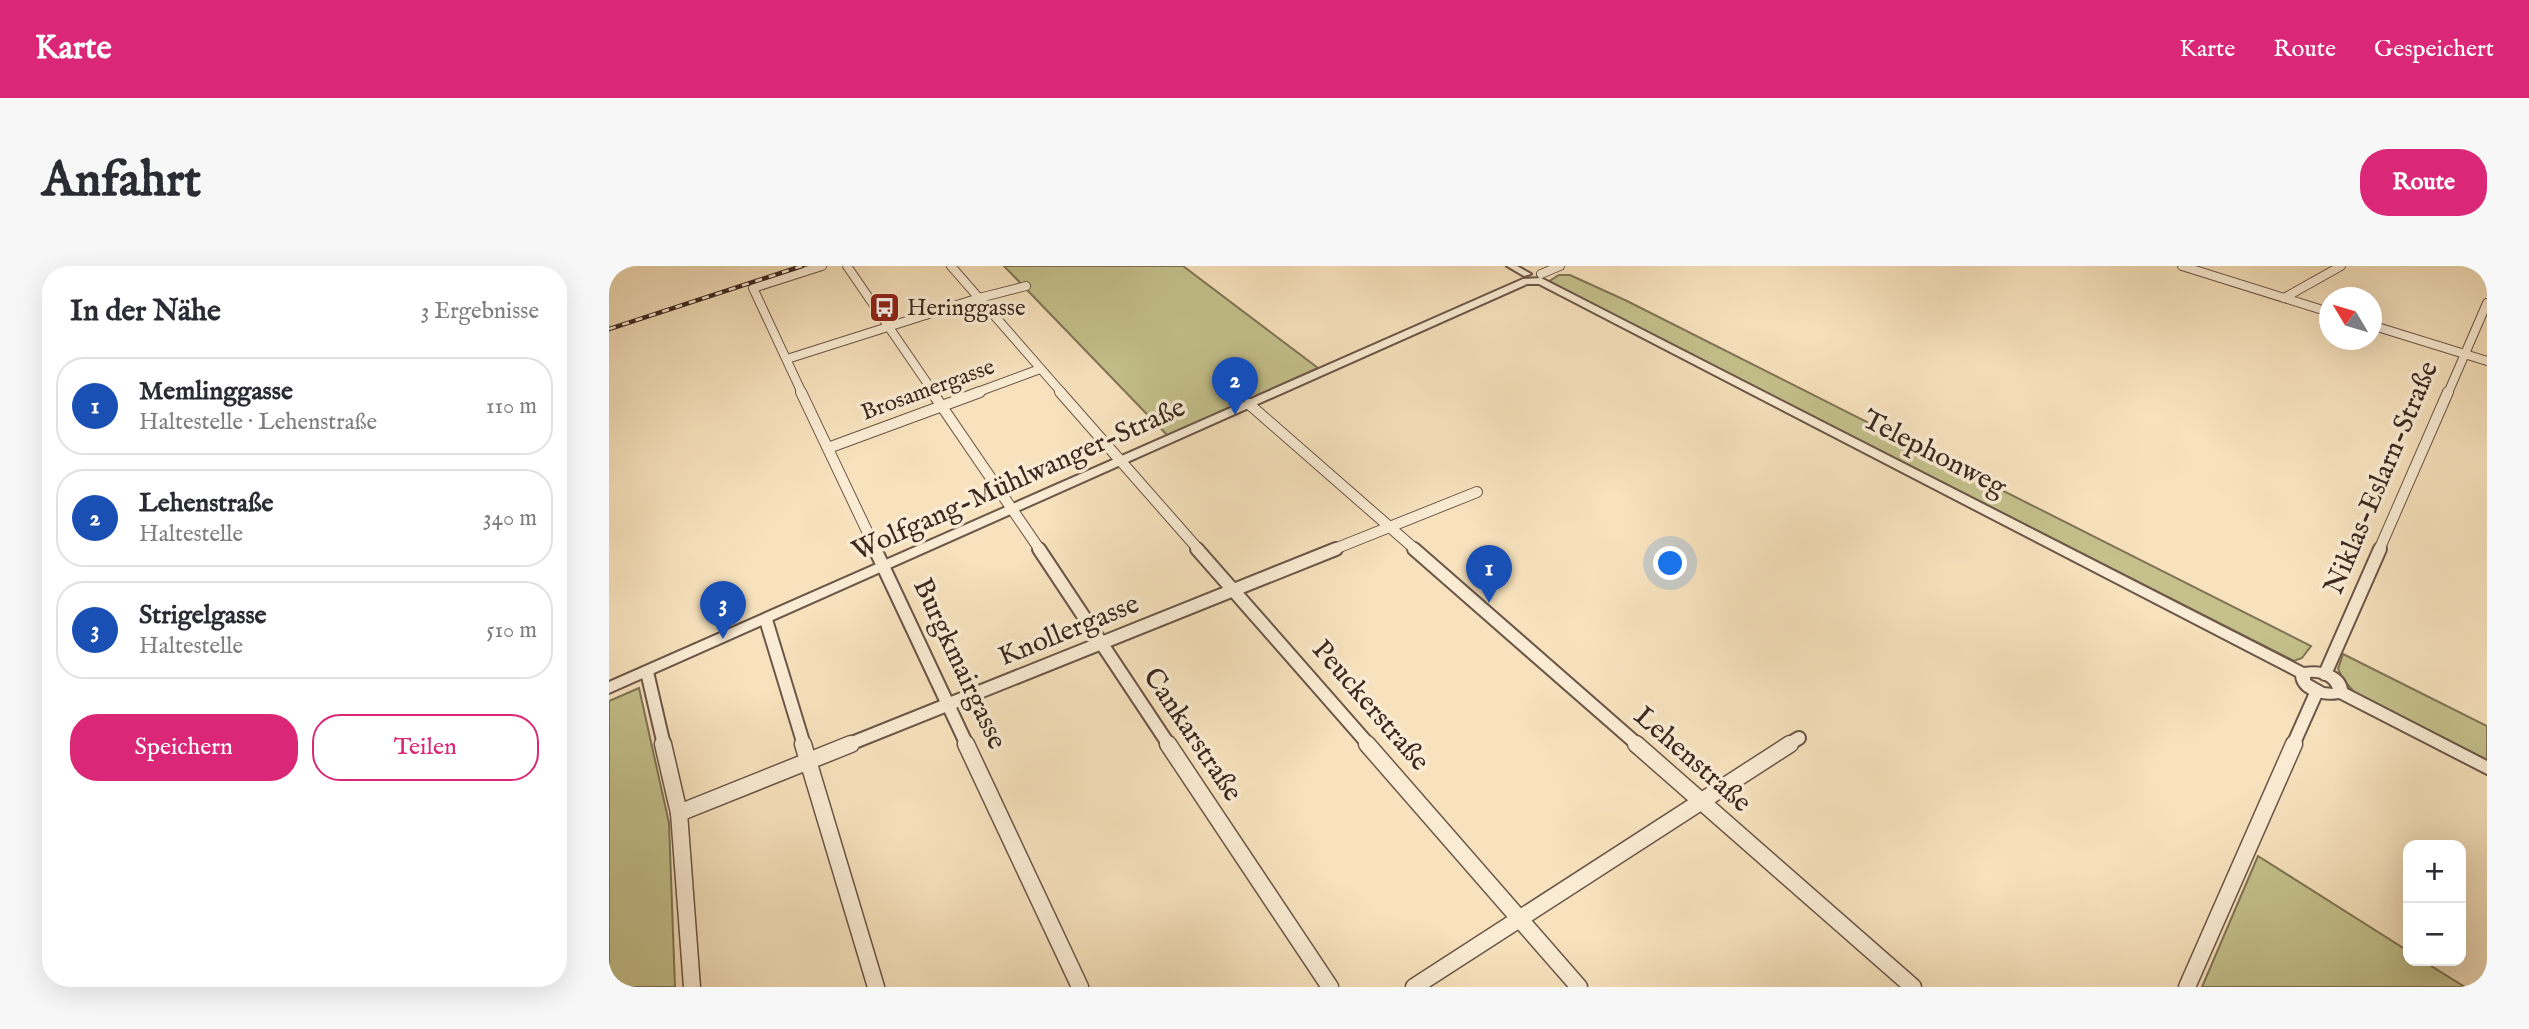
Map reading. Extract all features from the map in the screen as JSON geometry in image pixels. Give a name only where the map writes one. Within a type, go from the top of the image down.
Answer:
[{"type":"street","name":"Burgkmairgasse","points":[[822,266],[753,288],[1080,987]]},
{"type":"street","name":"Cankarstraße","points":[[847,266],[1013,510],[1330,987]]},
{"type":"street","name":"Peuckerstraße","points":[[951,266],[1579,987]]},
{"type":"street","points":[[1511,266],[1526,278],[1541,278],[1560,266]]},
{"type":"street","points":[[2182,266],[2319,309]]},
{"type":"street","points":[[2284,298],[2341,266]]},
{"type":"street","name":"Wolfgang-Mühlwanger-Straße","points":[[609,688],[1013,510],[1526,278]]},
{"type":"street","name":"Telephonweg","points":[[1541,278],[2304,674]]},
{"type":"street","points":[[786,359],[979,298],[1026,286]]},
{"type":"street","name":"Niklas-Eslarn-Straße","points":[[2325,674],[2487,303]]},
{"type":"street","points":[[2382,328],[2487,361]]},
{"type":"street","name":"Brosamergasse","points":[[828,448],[1041,369]]},
{"type":"street","name":"Lehenstraße","points":[[1248,404],[1913,987]]},
{"type":"street","name":"Knollergasse","points":[[679,813],[1477,492]]},
{"type":"street","points":[[766,620],[876,987]]},
{"type":"street","points":[[2340,692],[2340,685],[2325,674],[2312,671],[2304,674],[2303,681],[2317,691],[2330,695],[2340,692],[2487,768]]},
{"type":"street","points":[[647,672],[679,813],[692,987]]},
{"type":"street","points":[[2187,987],[2317,691]]},
{"type":"street","points":[[1414,987],[1799,738]]},
{"type":"shaded area","points":[[1004,266],[1183,266],[1318,368],[1168,436]]},
{"type":"shaded area","points":[[1559,275],[1570,275],[1627,301],[2311,646],[2302,658],[2294,661],[1548,282]]},
{"type":"shaded area","points":[[2343,654],[2487,726],[2487,760],[2354,692],[2338,669]]},
{"type":"shaded area","points":[[639,688],[669,823],[675,987],[609,987],[609,701]]},
{"type":"shaded area","points":[[2258,856],[2403,948],[2403,966],[2431,966],[2465,987],[2202,987]]},
{"type":"railway","points":[[609,329],[802,266]]},
{"type":"place","name":"Heringgasse","points":[[884,308]]},
{"type":"place","name":"Lehenstraße","points":[[1235,415]]},
{"type":"place","name":"Memlinggasse","points":[[1489,603]]},
{"type":"place","name":"Strigelgasse","points":[[723,639]]}]
